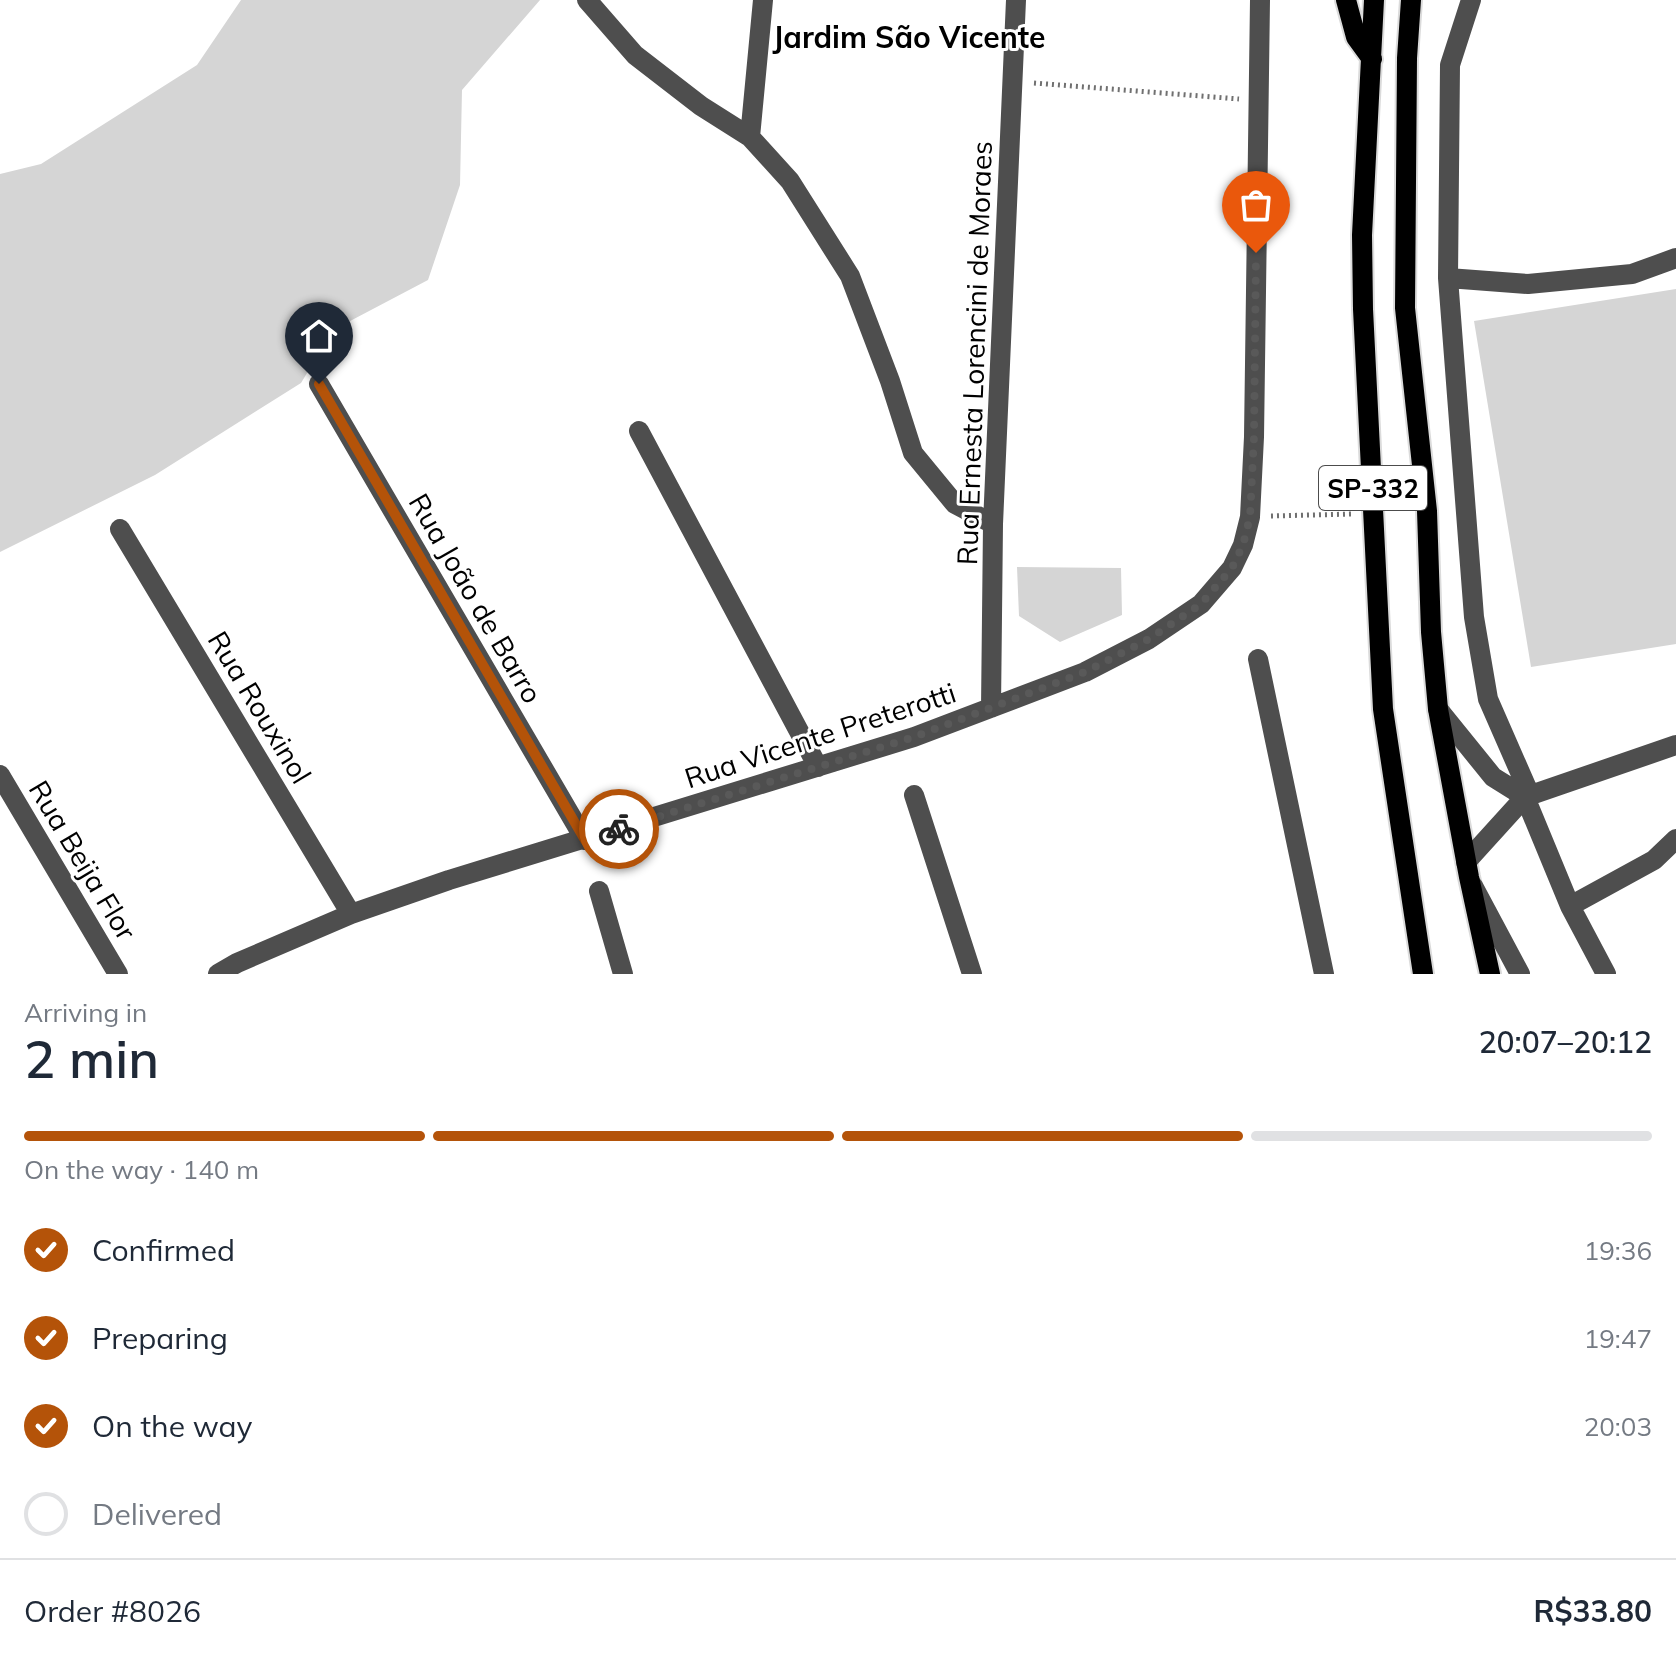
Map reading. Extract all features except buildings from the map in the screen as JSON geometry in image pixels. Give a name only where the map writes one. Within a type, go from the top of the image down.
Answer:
[{"type":"main road","points":[[1346,0],[1356,37],[1372,59]]},
{"type":"main road","name":"SP-332","points":[[1374,0],[1362,235],[1383,709],[1423,974]]},
{"type":"main road","name":"SP-332","points":[[1411,0],[1406,89],[1405,308],[1427,511],[1431,632],[1438,709],[1490,974]]},
{"type":"main road","points":[[1419,951],[1430,974]]},
{"type":"street","points":[[587,0],[635,55],[701,106],[750,137],[790,181],[850,276],[890,381],[913,453],[955,504],[993,524]]},
{"type":"street","points":[[750,137],[763,0]]},
{"type":"street","name":"Rua Ernesta Lorencini de Moraes","points":[[991,708],[993,524],[1016,0]]},
{"type":"street","name":"Rua Vicente Preterotti","points":[[218,974],[351,914],[449,880],[914,737],[1085,672],[1149,639],[1201,604],[1232,568],[1243,545],[1250,517],[1254,437],[1260,0]]},
{"type":"street","points":[[1471,0],[1450,65],[1448,278],[1474,617],[1488,699],[1570,906],[1606,974]]},
{"type":"street","points":[[1448,278],[1542,282],[1632,274],[1676,258]]},
{"type":"street","name":"Rua João de Barro","points":[[319,384],[585,840]]},
{"type":"street","points":[[639,431],[818,767]]},
{"type":"street","name":"Rua Rouxinol","points":[[120,529],[351,914]]},
{"type":"street","points":[[1258,659],[1324,974]]},
{"type":"street","points":[[1438,709],[1493,777],[1528,796]]},
{"type":"street","points":[[1520,974],[1468,869],[1528,796],[1676,745]]},
{"type":"street","name":"Rua Beija Flor","points":[[0,775],[118,974]]},
{"type":"street","points":[[914,795],[972,974]]},
{"type":"street","points":[[1570,906],[1654,860],[1676,839]]},
{"type":"street","points":[[599,891],[623,974]]},
{"type":"path","points":[[1013,82],[1258,100]]},
{"type":"path","points":[[1250,517],[1374,513]]},
{"type":"shaded area","points":[[241,0],[540,0],[462,90],[460,185],[428,280],[333,330],[301,383],[155,475],[0,552],[0,174],[41,164],[197,65]]},
{"type":"shaded area","points":[[1676,289],[1676,644],[1531,667],[1474,321]]},
{"type":"shaded area","points":[[1017,567],[1121,568],[1122,615],[1060,642],[1019,616]]},
{"type":"way so far","points":[[619,829],[914,737],[1085,672],[1149,639],[1201,604],[1232,568],[1243,545],[1250,517],[1256,253]]},
{"type":"district","name":"Jardim São Vicente","points":[[909,37]]},
{"type":"route","points":[[319,384],[585,840],[619,829]]}]
